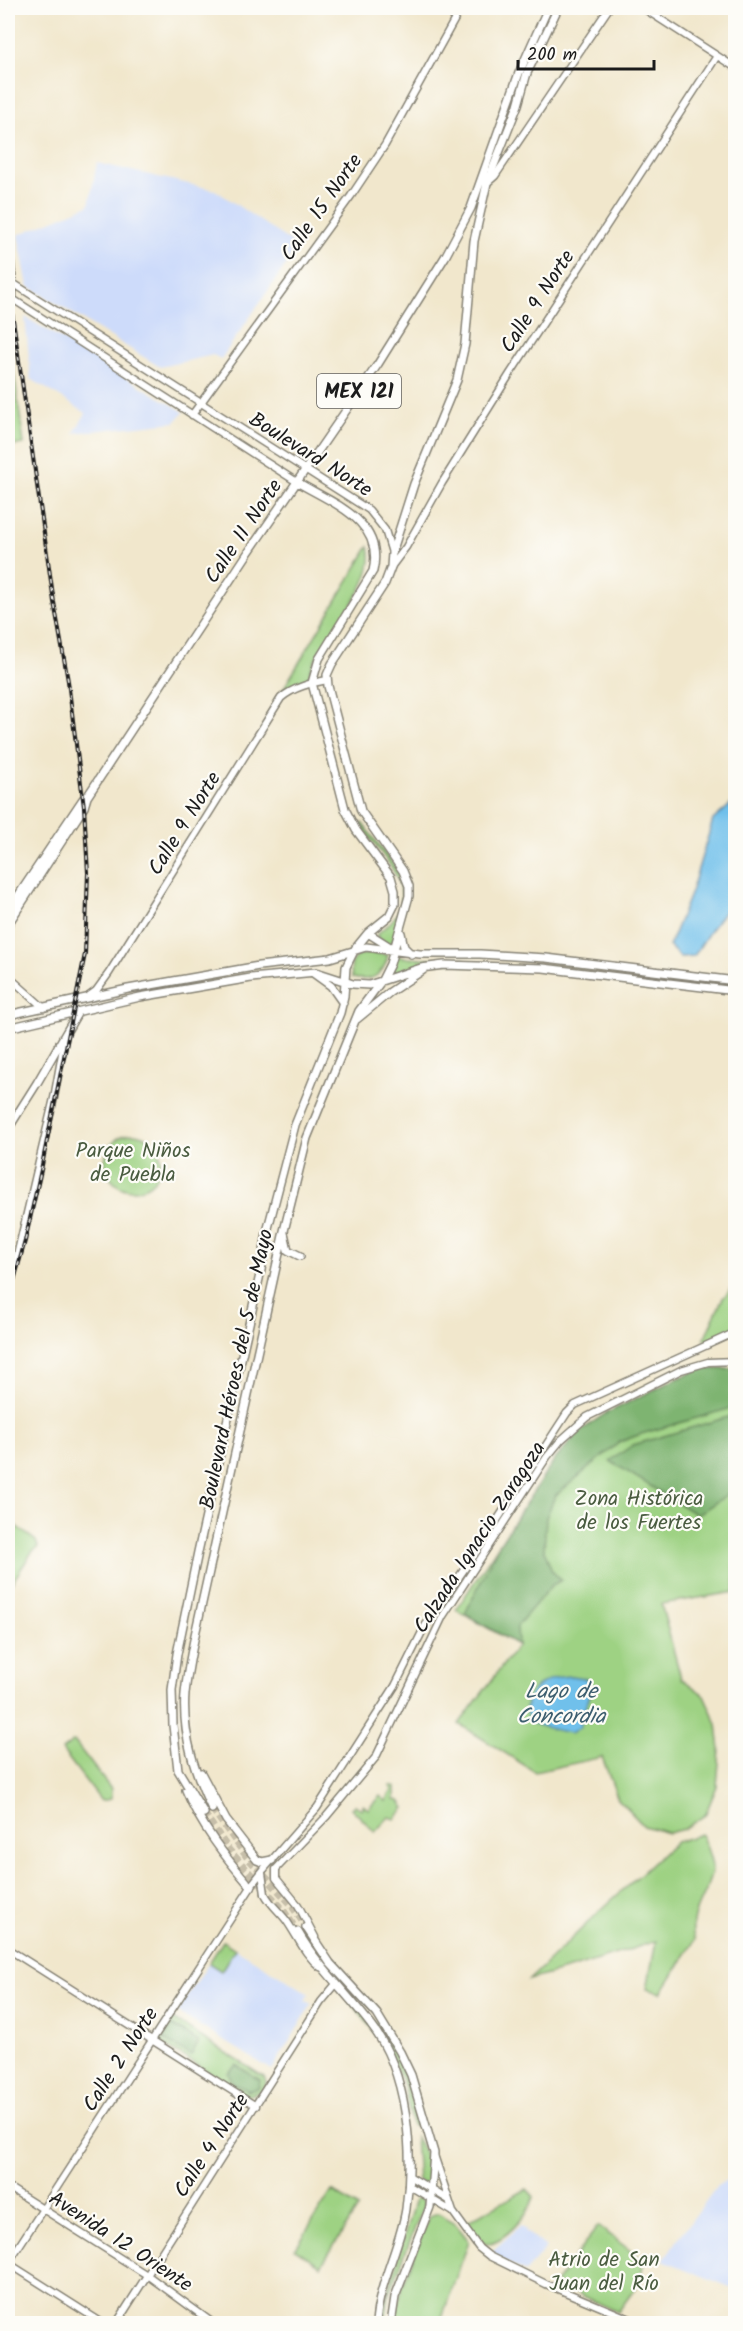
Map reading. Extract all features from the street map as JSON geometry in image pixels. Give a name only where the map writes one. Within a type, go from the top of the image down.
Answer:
[{"type":"main road","name":"Calle 15 Norte","points":[[192,415],[385,145],[461,8]]},
{"type":"main road","name":"MEX 121","points":[[494,155],[522,66],[548,8]]},
{"type":"main road","name":"MEX 121","points":[[494,155],[518,105],[527,73],[558,8]]},
{"type":"main road","points":[[487,183],[495,176],[550,98],[609,8]]},
{"type":"main road","points":[[643,8],[735,68]]},
{"type":"main road","name":"Calle 9 Norte","points":[[391,567],[400,557],[442,483],[510,374],[717,56]]},
{"type":"main road","name":"Calle 9 Norte","points":[[392,553],[414,484],[457,380],[465,344],[474,241],[494,155]]},
{"type":"main road","name":"Calle 11 Norte","points":[[8,924],[84,807],[87,797],[378,364],[445,257],[471,208],[494,155]]},
{"type":"main road","points":[[8,238],[10,296]]},
{"type":"main road","name":"Boulevard Norte","points":[[10,282],[369,510],[385,530],[392,553],[391,567],[381,591],[329,669],[327,680]]},
{"type":"main road","name":"Boulevard Norte","points":[[10,296],[192,415],[355,517],[364,525],[373,539],[375,555],[370,579],[319,658],[312,683]]},
{"type":"main road","name":"Calle 9 Norte","points":[[80,1000],[96,992],[109,973],[281,698],[288,692],[327,680]]},
{"type":"main road","points":[[327,680],[361,811],[399,863],[407,878],[409,896],[395,950]]},
{"type":"main road","points":[[312,683],[345,809],[356,830],[391,877],[395,891],[393,910],[389,916],[330,958]]},
{"type":"main road","name":"Calle 11 Norte","points":[[8,911],[52,842],[83,799],[87,797]]},
{"type":"main road","points":[[401,929],[402,943],[411,954]]},
{"type":"main road","points":[[355,949],[368,933]]},
{"type":"main road","points":[[368,933],[395,950]]},
{"type":"main road","points":[[8,1016],[129,989],[259,966],[330,958],[371,946],[411,954],[546,958],[735,981]]},
{"type":"main road","name":"Boulevard Héroes del 5 de Mayo","points":[[204,1813],[178,1770],[172,1725],[172,1690],[177,1654],[261,1270],[267,1232],[297,1116],[343,1003],[346,967],[355,949]]},
{"type":"main road","name":"Boulevard Héroes del 5 de Mayo","points":[[212,1809],[201,1786],[190,1751],[184,1719],[185,1694],[195,1635],[284,1231],[307,1138],[355,1020],[380,982],[395,950]]},
{"type":"main road","points":[[8,1028],[140,997],[251,978],[310,972],[361,985],[380,982],[430,966],[477,965],[543,968],[735,991]]},
{"type":"main road","points":[[355,1020],[390,992],[430,966]]},
{"type":"main road","points":[[310,972],[331,986],[343,1003]]},
{"type":"main road","points":[[8,976],[44,1008]]},
{"type":"main road","points":[[8,1129],[78,1012]]},
{"type":"main road","points":[[8,1294],[51,1110],[65,1036]]},
{"type":"main road","points":[[284,1231],[288,1250],[300,1256]]},
{"type":"main road","name":"Calzada Ignacio Zaragoza","points":[[263,1871],[317,1808],[395,1686],[425,1626],[481,1545],[562,1419],[575,1405],[735,1332]]},
{"type":"main road","name":"Calzada Ignacio Zaragoza","points":[[330,1963],[298,1905],[276,1878],[276,1869],[326,1817],[376,1757],[443,1616],[547,1457],[561,1440],[586,1417],[681,1370],[708,1362],[735,1361]]},
{"type":"main road","points":[[554,1416],[562,1419]]},
{"type":"main road","points":[[190,1751],[226,1820],[257,1860],[262,1862],[272,1860]]},
{"type":"main road","points":[[178,1770],[196,1813],[232,1864],[252,1885]]},
{"type":"main road","points":[[263,1871],[265,1894],[271,1905],[285,1919],[302,1948],[371,2025],[386,2050],[405,2109],[409,2176],[404,2221],[381,2290],[376,2324]]},
{"type":"main road","name":"Calle 2 Norte","points":[[8,2263],[263,1871]]},
{"type":"main road","points":[[306,1927],[330,1963],[377,2014],[400,2052],[409,2071],[448,2199],[453,2212],[472,2241],[489,2256],[546,2284],[642,2324]]},
{"type":"main road","points":[[298,1932],[322,1969]]},
{"type":"main road","points":[[8,1949],[256,2106]]},
{"type":"main road","name":"Calle 4 Norte","points":[[116,2324],[321,2002],[336,1984]]},
{"type":"main road","points":[[391,2324],[395,2297],[431,2200],[434,2153]]},
{"type":"main road","points":[[409,2176],[448,2199]]},
{"type":"main road","points":[[408,2185],[453,2212]]},
{"type":"main road","name":"Avenida 12 Oriente","points":[[8,2187],[147,2275],[214,2324]]},
{"type":"main road","points":[[8,2263],[104,2324]]},
{"type":"shaded area","points":[[97,163],[215,190],[298,247],[221,359],[213,355],[160,367],[28,286],[18,235],[89,205]]},
{"type":"shaded area","points":[[25,317],[184,412],[175,422],[74,433],[86,413],[31,379]]},
{"type":"shaded area","points":[[223,1941],[310,1994],[306,2000],[312,2004],[272,2070],[177,2012]]},
{"type":"shaded area","points":[[735,2175],[735,2289],[663,2260],[717,2186]]},
{"type":"shaded area","points":[[521,2225],[526,2229],[525,2231],[546,2247],[526,2272],[489,2254]]},
{"type":"green space","points":[[9,364],[13,365],[24,444],[12,446],[8,442]]},
{"type":"green space","points":[[369,546],[370,562],[366,579],[323,646],[308,679],[282,691]]},
{"type":"green space","points":[[362,823],[402,875],[404,902],[391,947],[376,936],[398,912],[401,889],[391,866],[360,826]]},
{"type":"green space","points":[[372,953],[388,955],[380,973],[371,978],[352,978],[351,966],[354,958]]},
{"type":"green space","points":[[397,955],[408,958],[464,959],[464,961],[417,966],[390,975]]},
{"type":"green space","name":"Parque Niños de Puebla","points":[[133,1134],[144,1136],[153,1142],[159,1151],[161,1162],[159,1173],[153,1182],[144,1188],[133,1190],[122,1188],[113,1182],[107,1173],[105,1162],[107,1151],[113,1142],[122,1136]]},
{"type":"green space","points":[[735,1285],[735,1328],[708,1341],[704,1339],[723,1298]]},
{"type":"green space","name":"Zona Histórica de los Fuertes","points":[[701,1369],[735,1369],[735,1592],[661,1604],[681,1678],[704,1695],[717,1724],[720,1750],[717,1786],[705,1815],[684,1829],[668,1833],[644,1826],[618,1799],[602,1757],[535,1772],[459,1724],[518,1645],[456,1610],[553,1462],[579,1432],[605,1414]]},
{"type":"green space","points":[[701,1369],[735,1369],[735,1407],[620,1442],[555,1496],[546,1518],[544,1550],[552,1571],[561,1580],[551,1586],[517,1626],[518,1645],[465,1614],[498,1546],[553,1462],[579,1432],[605,1414]]},
{"type":"green space","points":[[735,1415],[735,1489],[697,1515],[610,1461],[633,1445]]},
{"type":"green space","points":[[9,1521],[36,1541],[38,1547],[32,1552],[8,1589]]},
{"type":"green space","points":[[74,1741],[111,1789],[111,1799],[101,1801],[62,1750]]},
{"type":"green space","points":[[390,1786],[395,1786],[395,1800],[400,1801],[405,1808],[395,1819],[389,1817],[375,1832],[351,1808],[355,1805],[361,1809],[363,1805],[368,1809],[380,1796],[386,1801],[392,1790]]},
{"type":"green space","points":[[701,1834],[710,1856],[712,1870],[695,1913],[693,1931],[695,1940],[661,1993],[647,1989],[656,1941],[529,1980],[604,1907],[676,1842]]},
{"type":"green space","points":[[223,1941],[235,1949],[221,1971],[209,1963]]},
{"type":"green space","points":[[331,1975],[363,2008],[398,2059],[411,2092],[419,2127],[412,2125],[404,2085],[389,2052]]},
{"type":"green space","points":[[171,2018],[264,2077],[266,2082],[264,2091],[245,2096],[157,2040]]},
{"type":"green space","points":[[172,2025],[199,2042],[191,2056],[163,2039]]},
{"type":"green space","points":[[236,2065],[260,2080],[259,2088],[248,2091],[232,2082],[228,2073]]},
{"type":"green space","points":[[415,2136],[426,2160],[427,2186],[418,2181]]},
{"type":"green space","points":[[527,2189],[534,2197],[520,2221],[497,2240],[480,2244],[465,2225],[466,2222]]},
{"type":"green space","points":[[332,2191],[358,2208],[321,2266],[295,2249]]},
{"type":"green space","points":[[418,2198],[424,2202],[423,2207],[389,2295],[385,2323],[382,2323],[384,2306],[415,2199]]},
{"type":"green space","points":[[438,2213],[454,2222],[469,2241],[440,2323],[394,2324],[402,2288],[429,2216]]},
{"type":"green space","name":"Atrio de San Juan del Río","points":[[598,2226],[644,2261],[639,2283],[618,2312],[555,2283]]},
{"type":"water","points":[[735,801],[735,899],[711,929],[694,956],[680,957],[669,946],[691,892],[713,820]]},
{"type":"water","name":"Lago de Concordia","points":[[571,1676],[584,1678],[590,1682],[591,1687],[580,1727],[571,1733],[531,1722],[526,1709],[531,1694],[536,1688],[555,1678]]},
{"type":"tunnel","points":[[212,1809],[246,1856],[290,1903],[306,1927]]},
{"type":"tunnel","points":[[204,1813],[229,1850],[282,1908],[298,1932]]},
{"type":"railway","points":[[8,285],[54,602],[68,681],[84,807],[88,873],[85,954],[41,1170],[8,1302]]}]
